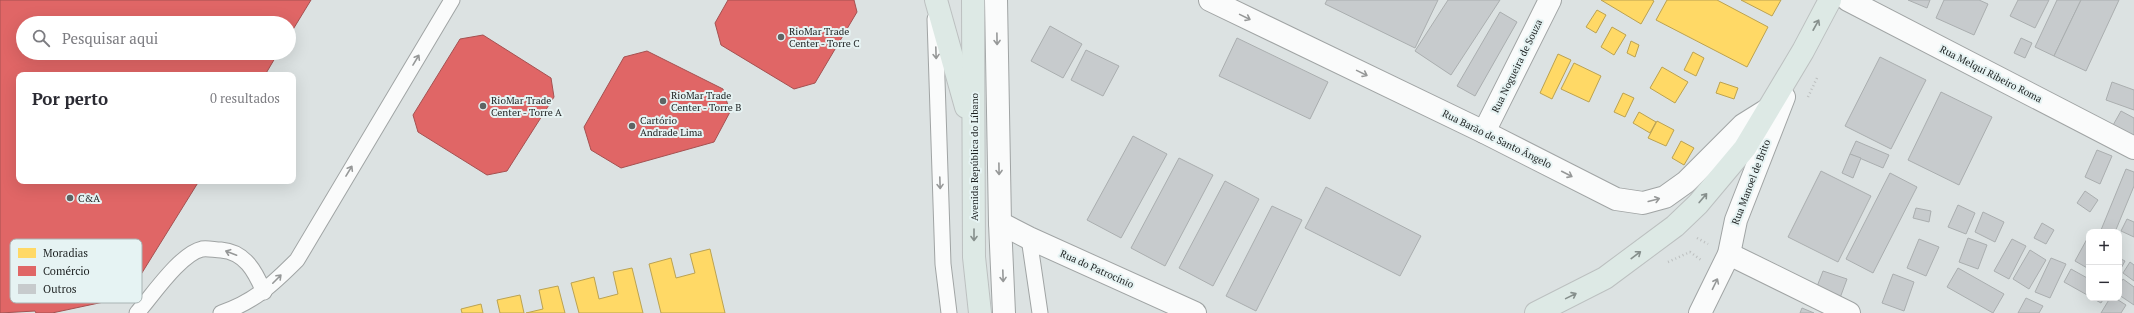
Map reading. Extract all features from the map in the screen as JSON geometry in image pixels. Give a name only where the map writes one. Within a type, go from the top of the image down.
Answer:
[{"type":"main road","points":[[935,0],[974,134]]},
{"type":"main road","name":"Avenida República do Líbano","points":[[973,0],[974,257],[980,313]]},
{"type":"main road","name":"Rua Manoel de Brito","points":[[1536,313],[1605,278],[1675,226],[1698,204],[1744,148],[1802,51],[1830,0]]},
{"type":"street","points":[[996,0],[1000,223],[1004,313]]},
{"type":"street","name":"Rua Barão de Santo Ângelo","points":[[1210,0],[1484,132],[1616,198],[1643,204],[1665,197],[1681,186],[1743,125],[1767,110]]},
{"type":"street","name":"Rua Nogueira de Souza","points":[[1484,132],[1550,0]]},
{"type":"street","name":"Rua Melqui Ribeiro Roma","points":[[1848,0],[2134,148]]},
{"type":"street","name":"Rua Manoel de Brito","points":[[1700,313],[1729,254],[1736,220],[1802,51]]},
{"type":"street","name":"Rua do Patrocínio","points":[[1000,223],[1029,238],[1195,313]]},
{"type":"street","points":[[1729,254],[1849,313]]},
{"type":"lane","points":[[221,313],[236,308],[264,292],[296,260],[452,0]]},
{"type":"lane","points":[[935,0],[943,264],[949,313]]},
{"type":"lane","points":[[1029,238],[1040,313]]},
{"type":"lane","points":[[137,313],[171,272],[184,259],[202,249],[231,251],[249,263],[264,292]]},
{"type":"path","points":[[1675,226],[1729,254]]},
{"type":"path","points":[[1663,264],[1690,252],[1706,264]]},
{"type":"building: Moradias","points":[[1601,0],[1652,0],[1654,1],[1641,24]]},
{"type":"building: Moradias","points":[[1667,0],[1717,0],[1768,27],[1747,67],[1656,20]]},
{"type":"building: Moradias","points":[[1741,0],[1781,0],[1772,16]]},
{"type":"building: Moradias","points":[[1597,10],[1606,15],[1596,33],[1586,27]]},
{"type":"building: Moradias","points":[[1612,27],[1626,35],[1614,55],[1601,47]]},
{"type":"building: Moradias","points":[[1631,41],[1639,45],[1635,57],[1627,53]]},
{"type":"building: Moradias","points":[[1693,52],[1704,58],[1696,76],[1684,70]]},
{"type":"building: Moradias","points":[[1558,54],[1571,60],[1552,99],[1540,93]]},
{"type":"building: Moradias","points":[[1574,63],[1601,76],[1589,102],[1561,89]]},
{"type":"building: Moradias","points":[[1662,67],[1688,82],[1675,103],[1650,88]]},
{"type":"building: Moradias","points":[[1720,82],[1738,88],[1734,99],[1716,93]]},
{"type":"building: Moradias","points":[[1623,93],[1634,98],[1625,117],[1614,112]]},
{"type":"building: Moradias","points":[[1639,112],[1656,122],[1650,133],[1633,123]]},
{"type":"building: Moradias","points":[[1657,121],[1674,130],[1666,146],[1648,138]]},
{"type":"building: Moradias","points":[[1681,141],[1694,148],[1684,165],[1672,158]]},
{"type":"building: Moradias","points":[[710,249],[725,313],[661,313],[649,264],[671,258],[676,278],[695,273],[690,254]]},
{"type":"building: Moradias","points":[[632,268],[643,313],[579,313],[571,283],[594,277],[599,299],[618,294],[613,272]]},
{"type":"building: Moradias","points":[[558,286],[565,313],[526,313],[543,309],[539,290]]},
{"type":"building: Moradias","points":[[520,295],[524,313],[500,313],[497,300]]},
{"type":"building: Moradias","points":[[481,304],[483,313],[462,313],[461,309]]},
{"type":"building: Comércio","points":[[0,0],[311,0],[296,25],[296,16],[16,16],[16,60],[274,60],[267,72],[16,72],[16,184],[197,184],[142,273],[142,239],[10,239],[10,303],[99,303],[52,313],[36,313],[35,311],[0,313]]},
{"type":"building: Comércio","name":"RioMar Trade Center - Torre C","points":[[728,0],[854,0],[857,12],[815,83],[794,89],[721,45],[715,23]]},
{"type":"building: Comércio","name":"RioMar Trade Center - Torre A","points":[[483,35],[551,78],[554,97],[507,171],[487,175],[418,132],[413,115],[460,39]]},
{"type":"building: Comércio","name":"RioMar Trade Center - Torre B","points":[[647,51],[723,89],[730,112],[714,142],[621,168],[591,150],[584,127],[624,57]]},
{"type":"building: Outros","points":[[1327,0],[1438,0],[1415,48],[1325,4]]},
{"type":"building: Outros","points":[[1448,0],[1500,0],[1451,75],[1415,51]]},
{"type":"building: Outros","points":[[1908,0],[1930,0],[1927,8]]},
{"type":"building: Outros","points":[[1944,0],[1979,0],[1988,4],[1974,35],[1936,18]]},
{"type":"building: Outros","points":[[2018,0],[2049,0],[2035,28],[2010,16]]},
{"type":"building: Outros","points":[[2057,0],[2081,0],[2054,56],[2035,47]]},
{"type":"building: Outros","points":[[2081,0],[2119,0],[2086,71],[2054,56]]},
{"type":"building: Outros","points":[[1500,12],[1517,22],[1475,96],[1457,86]]},
{"type":"building: Outros","points":[[1050,26],[1082,44],[1063,78],[1031,61]]},
{"type":"building: Outros","points":[[1237,38],[1328,82],[1310,119],[1219,76]]},
{"type":"building: Outros","points":[[2021,38],[2032,43],[2025,58],[2014,53]]},
{"type":"building: Outros","points":[[1086,50],[1119,66],[1103,96],[1071,80]]},
{"type":"building: Outros","points":[[1880,57],[1926,80],[1891,149],[1845,126]]},
{"type":"building: Outros","points":[[2112,82],[2134,90],[2134,110],[2106,100]]},
{"type":"building: Outros","points":[[1941,92],[1992,117],[1959,185],[1908,160]]},
{"type":"building: Outros","points":[[2121,111],[2134,118],[2134,137],[2112,127]]},
{"type":"building: Outros","points":[[1133,136],[1167,154],[1121,238],[1087,220]]},
{"type":"building: Outros","points":[[1856,141],[1889,155],[1883,168],[1850,154]]},
{"type":"building: Outros","points":[[2097,150],[2112,156],[2100,184],[2085,177]]},
{"type":"building: Outros","points":[[1850,154],[1861,158],[1853,178],[1842,173]]},
{"type":"building: Outros","points":[[1179,158],[1213,175],[1165,266],[1131,248]]},
{"type":"building: Outros","points":[[2126,169],[2134,172],[2134,186],[2116,229],[2101,229]]},
{"type":"building: Outros","points":[[1821,171],[1871,196],[1838,262],[1788,237]]},
{"type":"building: Outros","points":[[1890,173],[1917,187],[1873,273],[1846,259]]},
{"type":"building: Outros","points":[[1225,181],[1259,199],[1213,286],[1179,268]]},
{"type":"building: Outros","points":[[1326,187],[1421,236],[1400,276],[1305,228]]},
{"type":"building: Outros","points":[[2085,191],[2098,200],[2090,212],[2077,203]]},
{"type":"building: Outros","points":[[1958,205],[1975,213],[1966,234],[1948,227]]},
{"type":"building: Outros","points":[[1272,206],[1302,220],[1256,311],[1226,296]]},
{"type":"building: Outros","points":[[1916,208],[1931,211],[1929,222],[1913,218]]},
{"type":"building: Outros","points":[[1983,212],[2004,222],[1995,242],[1975,232]]},
{"type":"building: Outros","points":[[2127,219],[2134,222],[2134,237],[2122,231]]},
{"type":"building: Outros","points":[[2042,223],[2054,230],[2046,244],[2034,238]]},
{"type":"building: Outros","points":[[1968,238],[1987,245],[1978,269],[1959,262]]},
{"type":"building: Outros","points":[[1919,239],[1939,247],[1926,276],[1907,268]]},
{"type":"building: Outros","points":[[2012,239],[2026,246],[2009,279],[1994,271]]},
{"type":"building: Outros","points":[[2086,241],[2086,267],[2075,261]]},
{"type":"building: Outros","points":[[2030,250],[2046,260],[2029,289],[2013,279]]},
{"type":"building: Outros","points":[[2051,258],[2066,264],[2050,298],[2035,292]]},
{"type":"building: Outros","points":[[2122,260],[2125,261],[2122,266]]},
{"type":"building: Outros","points":[[2130,262],[2134,265],[2134,281],[2123,273]]},
{"type":"building: Outros","points":[[1958,268],[2004,294],[1993,313],[1947,287]]},
{"type":"building: Outros","points":[[2071,269],[2086,277],[2086,294],[2064,282]]},
{"type":"building: Outros","points":[[1823,271],[1847,279],[1840,298],[1816,289]]},
{"type":"building: Outros","points":[[1893,274],[1914,282],[1904,311],[1882,303]]},
{"type":"building: Outros","points":[[2123,279],[2134,287],[2134,305],[2122,297]]},
{"type":"building: Outros","points":[[2026,298],[2043,306],[2039,313],[2018,313]]},
{"type":"building: Outros","points":[[2108,301],[2120,301],[2126,305],[2121,313],[2101,313]]},
{"type":"building: Outros","points":[[1802,308],[1814,313],[1800,313]]},
{"type":"place","name":"RioMar Trade Center - Torre C","points":[[781,37]]},
{"type":"place","name":"RioMar Trade Center - Torre B","points":[[663,101]]},
{"type":"place","name":"RioMar Trade Center - Torre A","points":[[483,106]]},
{"type":"place","name":"Cartório Andrade Lima","points":[[632,126]]},
{"type":"place","name":"C&A","points":[[70,198]]}]
